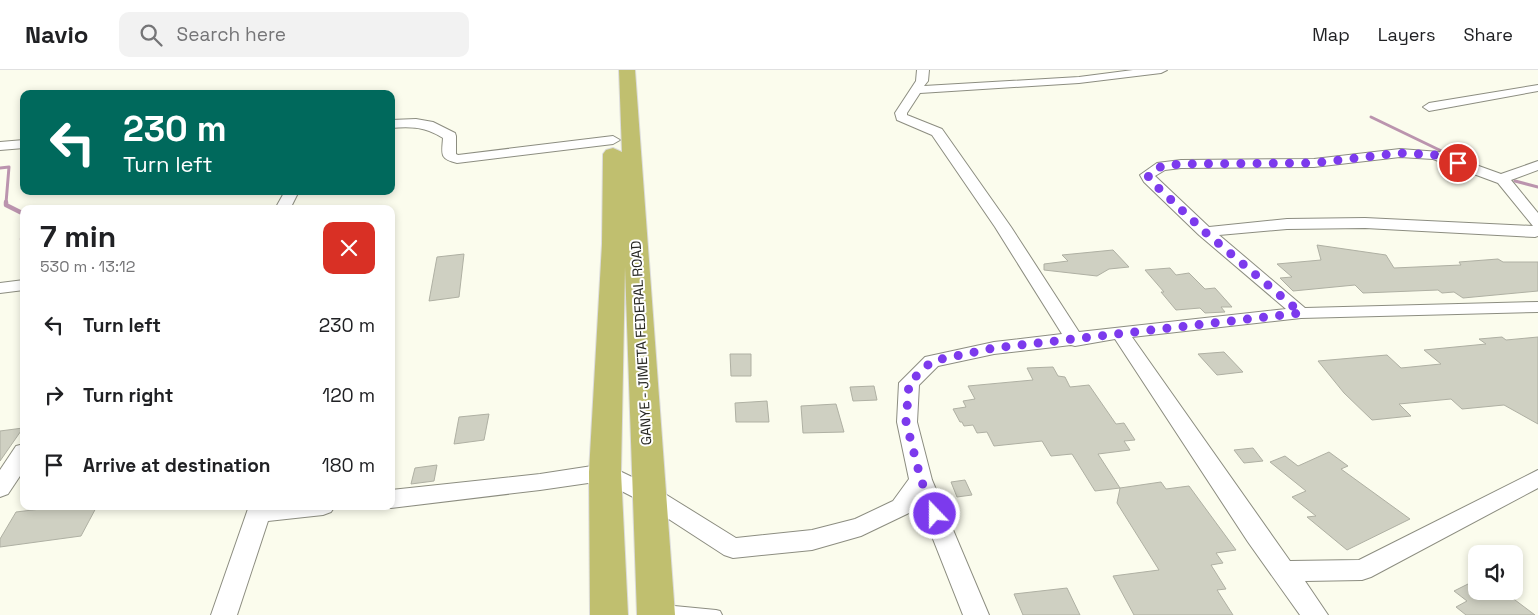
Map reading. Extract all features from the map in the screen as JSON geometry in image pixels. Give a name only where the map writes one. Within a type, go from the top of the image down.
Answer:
[{"type":"main road","name":"GANYE - JIMETA FEDERAL ROAD","points":[[609,615],[605,472],[614,244],[612,70]]},
{"type":"main road","name":"GANYE - JIMETA FEDERAL ROAD","points":[[627,70],[648,495],[656,612]]},
{"type":"street","points":[[923,70],[922,81],[918,90],[901,113],[901,117],[937,132],[1003,227],[1075,340]]},
{"type":"street","points":[[918,90],[1079,80],[1161,70]]},
{"type":"street","points":[[1429,107],[1538,88]]},
{"type":"street","points":[[395,124],[416,122],[433,125],[450,136],[449,156],[457,159],[613,140]]},
{"type":"street","points":[[0,146],[20,144]]},
{"type":"street","points":[[1301,313],[1205,232],[1149,179],[1148,175],[1162,166],[1181,164],[1314,163],[1400,153],[1435,155],[1503,180],[1538,223]]},
{"type":"street","points":[[1503,180],[1508,175],[1538,165]]},
{"type":"street","points":[[1205,232],[1287,224],[1365,223],[1535,232],[1538,230]]},
{"type":"street","points":[[0,288],[20,286]]},
{"type":"street","points":[[976,615],[921,480],[906,422],[909,383],[932,361],[994,348],[1301,313],[1538,307]]},
{"type":"street","points":[[1120,333],[1315,615]]},
{"type":"street","points":[[0,488],[20,458]]},
{"type":"street","points":[[395,499],[540,482],[605,472],[648,495],[733,548],[812,540],[861,527],[901,507],[921,480]]},
{"type":"street","points":[[1283,571],[1362,570],[1538,478]]},
{"type":"street","points":[[224,615],[260,510]]},
{"type":"lane","points":[[656,612],[716,615]]},
{"type":"building","points":[[1317,245],[1386,255],[1394,268],[1461,265],[1459,262],[1498,259],[1503,262],[1538,262],[1538,291],[1463,298],[1454,292],[1442,293],[1438,290],[1363,293],[1355,285],[1293,291],[1280,278],[1292,277],[1277,264],[1321,260]]},
{"type":"building","points":[[1113,250],[1129,267],[1109,269],[1097,276],[1044,270],[1044,264],[1068,261],[1062,255]]},
{"type":"building","points":[[464,254],[459,297],[429,301],[437,257]]},
{"type":"building","points":[[1170,268],[1176,275],[1189,273],[1205,289],[1215,288],[1232,307],[1221,307],[1225,312],[1205,313],[1200,308],[1176,310],[1161,292],[1164,292],[1145,270]]},
{"type":"building","points":[[1502,337],[1506,340],[1538,337],[1538,424],[1504,405],[1462,409],[1451,399],[1399,404],[1411,416],[1372,420],[1344,393],[1318,361],[1387,355],[1401,368],[1441,364],[1424,350],[1486,344],[1479,339]]},
{"type":"building","points":[[1224,352],[1243,372],[1217,375],[1198,354]]},
{"type":"building","points":[[730,354],[751,354],[751,376],[731,376]]},
{"type":"building","points":[[1053,367],[1058,376],[1065,377],[1070,387],[1089,385],[1116,424],[1124,423],[1135,440],[1124,441],[1130,450],[1098,454],[1120,488],[1095,491],[1072,454],[1051,456],[1042,441],[994,446],[987,432],[977,433],[973,425],[964,426],[953,409],[966,407],[963,401],[975,399],[968,386],[1033,380],[1027,368]]},
{"type":"building","points":[[874,386],[877,400],[853,401],[850,387]]},
{"type":"building","points":[[767,401],[769,422],[736,422],[735,403]]},
{"type":"building","points":[[836,404],[844,432],[803,433],[801,406]]},
{"type":"building","points":[[489,414],[484,440],[454,444],[459,417]]},
{"type":"building","points":[[20,428],[20,432],[0,461],[0,431]]},
{"type":"building","points":[[1253,448],[1263,461],[1244,463],[1234,450]]},
{"type":"building","points":[[1329,452],[1348,466],[1341,469],[1410,519],[1347,550],[1307,517],[1316,516],[1292,497],[1306,491],[1270,462],[1285,456],[1298,466]]},
{"type":"building","points":[[437,465],[434,481],[411,484],[415,468]]},
{"type":"building","points":[[965,480],[972,495],[957,497],[951,482]]},
{"type":"building","points":[[1161,482],[1166,489],[1189,486],[1236,550],[1216,553],[1223,563],[1211,565],[1226,589],[1217,590],[1233,615],[1134,615],[1113,576],[1159,570],[1117,503],[1120,488]]},
{"type":"building","points":[[32,510],[95,510],[81,536],[0,547],[0,539],[16,512]]},
{"type":"building","points":[[1468,584],[1468,600],[1515,600],[1535,615],[1466,615],[1456,607],[1467,601],[1454,591]]},
{"type":"building","points":[[1067,588],[1080,615],[1023,615],[1014,594]]},
{"type":"waterway","points":[[1371,117],[1456,158]]},
{"type":"waterway","points":[[0,168],[9,167],[6,203]]},
{"type":"waterway","points":[[1515,181],[1538,187]]},
{"type":"waterway","points":[[6,203],[6,205],[20,212]]},
{"type":"route","points":[[935,514],[921,480],[906,422],[909,383],[932,361],[994,348],[1301,313],[1205,232],[1149,179],[1148,175],[1162,166],[1181,164],[1241,162],[1314,163],[1400,153],[1435,155],[1458,163]]}]
